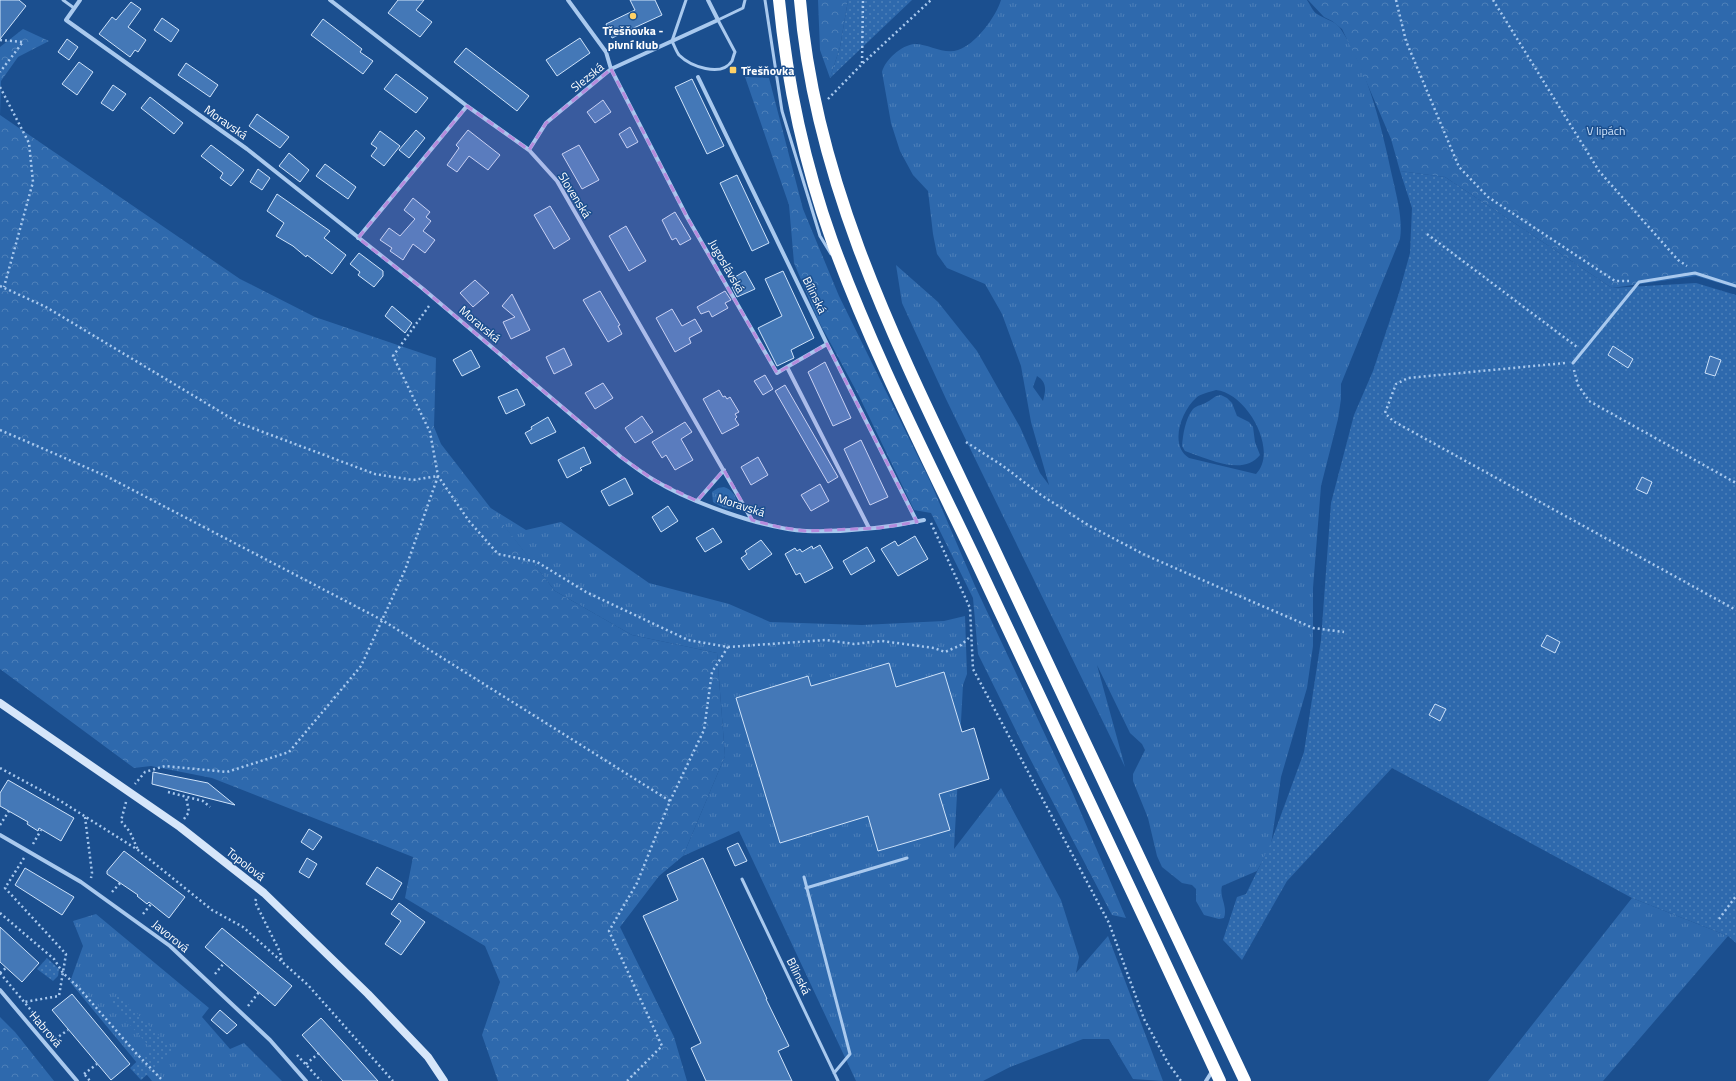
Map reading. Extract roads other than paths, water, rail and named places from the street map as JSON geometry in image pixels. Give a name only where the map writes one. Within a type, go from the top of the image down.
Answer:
[{"type":"highway","points":[[779,0],[789,83],[805,156],[831,238],[847,280],[907,415],[1220,1081]]},
{"type":"highway","points":[[800,0],[805,44],[817,110],[827,150],[850,226],[871,282],[1073,719],[1245,1081]]},
{"type":"street","points":[[74,8],[80,0]]},
{"type":"street","name":"Slovenská","points":[[330,0],[466,106],[529,150],[557,181],[752,520]]},
{"type":"street","name":"Jugoslávská","points":[[568,0],[606,52],[611,70],[687,217],[777,373],[787,367]]},
{"type":"street","points":[[708,0],[718,20]]},
{"type":"street","name":"Moravská","points":[[74,8],[66,20],[247,149],[435,298],[621,457],[654,480],[723,512],[752,520],[806,531],[869,528],[924,520]]},
{"type":"street","name":"Slezská","points":[[529,150],[546,123],[611,70],[718,20]]},
{"type":"street","name":"Bílinská","points":[[698,77],[827,344],[917,522]]},
{"type":"street","points":[[358,238],[466,106]]},
{"type":"street","points":[[827,344],[787,367],[869,528]]},
{"type":"street","points":[[697,501],[724,470]]},
{"type":"street","name":"Topolová","points":[[0,703],[180,827],[258,889],[368,994],[428,1057],[444,1081]]},
{"type":"street","name":"Javorová","points":[[0,835],[81,882],[170,946],[270,1040],[306,1081]]},
{"type":"street","name":"Habrová","points":[[0,990],[77,1081]]},
{"type":"street","points":[[1206,1081],[1214,1068]]},
{"type":"lane","points":[[63,0],[74,8]]},
{"type":"lane","points":[[686,0],[672,41],[679,54],[705,69],[714,70],[723,67],[732,61],[735,52],[718,20],[743,8],[745,0]]},
{"type":"lane","points":[[765,0],[774,67],[786,125],[820,236],[847,280]]},
{"type":"lane","points":[[1573,363],[1639,282],[1695,273],[1736,286]]},
{"type":"lane","points":[[806,888],[907,858]]},
{"type":"lane","points":[[804,877],[850,1054],[834,1073]]},
{"type":"lane","name":"Bílinská","points":[[742,879],[838,1081]]},
{"type":"place","name":"Třešňovka - pivní klub","points":[[633,16]]},
{"type":"place","name":"Třešňovka","points":[[733,70]]},
{"type":"park label","name":"V lipách","points":[[1606,130]]}]
